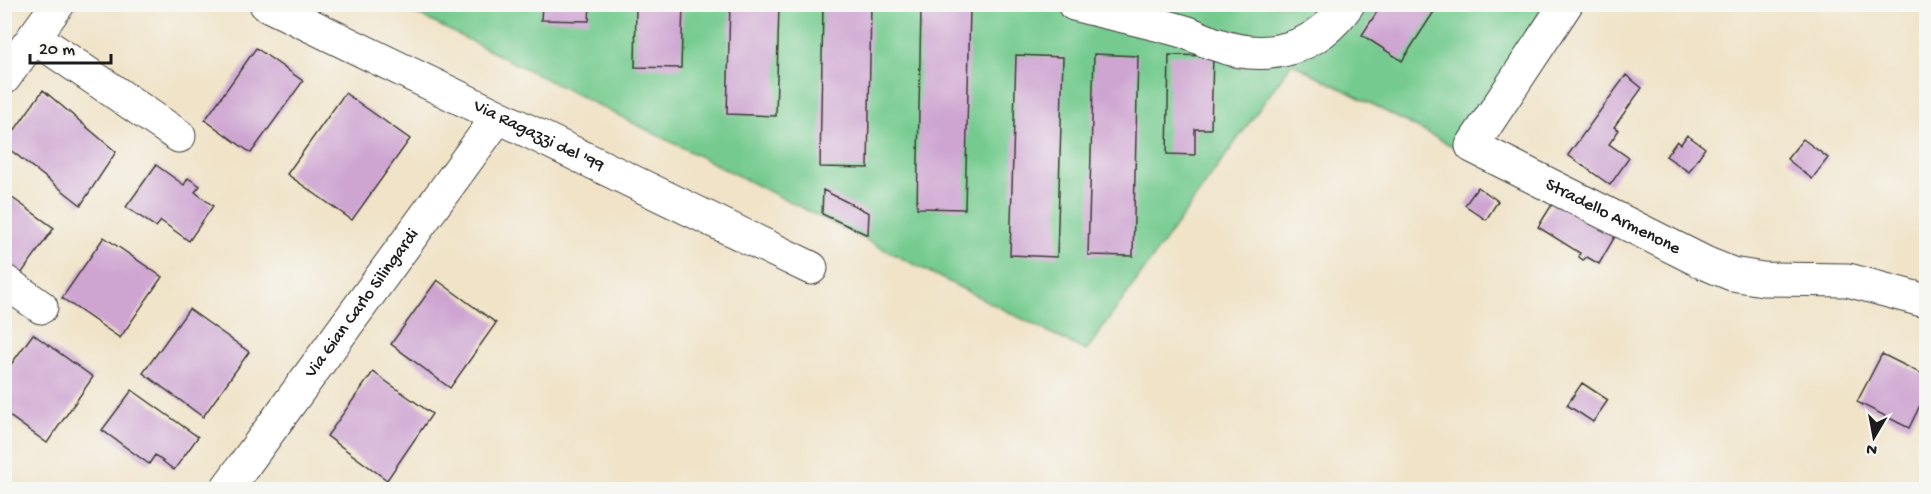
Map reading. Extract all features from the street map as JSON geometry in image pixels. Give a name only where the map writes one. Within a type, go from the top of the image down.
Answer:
[{"type":"street","points":[[4,78],[58,4]]},
{"type":"street","name":"Via Ragazzi del '99","points":[[266,4],[811,268]]},
{"type":"street","points":[[1074,4],[1186,32],[1216,45],[1266,52],[1293,49],[1317,37],[1335,24],[1348,4]]},
{"type":"street","name":"Stradello Armenone","points":[[1566,4],[1472,146],[1705,263],[1732,274],[1763,279],[1848,280],[1926,301]]},
{"type":"street","points":[[34,37],[179,136]]},
{"type":"street","name":"Via Gian Carlo Silingardi","points":[[226,489],[498,117]]},
{"type":"street","points":[[4,281],[41,307]]},
{"type":"green space","points":[[399,5],[1552,5],[1456,148],[1292,63],[1086,351]]},
{"type":"building","points":[[542,4],[590,4],[589,21],[541,20]]},
{"type":"building","points":[[636,4],[683,4],[681,68],[635,67]]},
{"type":"building","points":[[730,4],[779,4],[776,116],[727,114]]},
{"type":"building","points":[[823,4],[871,4],[868,168],[820,167]]},
{"type":"building","points":[[1382,4],[1439,4],[1402,61],[1362,35]]},
{"type":"building","points":[[921,8],[970,10],[965,209],[917,208]]},
{"type":"building","points":[[256,48],[303,81],[251,153],[205,120]]},
{"type":"building","points":[[1094,54],[1138,56],[1133,256],[1088,255]]},
{"type":"building","points":[[1016,55],[1063,57],[1057,257],[1010,255]]},
{"type":"building","points":[[1169,55],[1213,56],[1211,129],[1195,129],[1195,155],[1167,154]]},
{"type":"building","points":[[1626,75],[1642,88],[1614,127],[1619,130],[1609,144],[1629,158],[1610,185],[1568,155]]},
{"type":"building","points":[[43,90],[116,152],[81,205],[4,145]]},
{"type":"building","points":[[345,93],[410,139],[352,220],[287,174]]},
{"type":"building","points":[[1687,135],[1705,148],[1689,172],[1666,156],[1677,141],[1681,144]]},
{"type":"building","points":[[1803,139],[1828,158],[1812,179],[1787,159]]},
{"type":"building","points":[[156,165],[184,185],[188,178],[200,186],[195,192],[213,206],[189,241],[161,221],[156,227],[126,207]]},
{"type":"building","points":[[1478,187],[1498,201],[1486,220],[1465,205]]},
{"type":"building","points":[[823,190],[869,213],[868,235],[822,214]]},
{"type":"building","points":[[4,192],[54,228],[21,274],[4,262]]},
{"type":"building","points":[[1556,198],[1617,233],[1599,264],[1587,257],[1583,260],[1579,257],[1580,253],[1538,227]]},
{"type":"building","points":[[104,237],[162,277],[120,338],[62,298]]},
{"type":"building","points":[[437,280],[496,323],[450,388],[391,344]]},
{"type":"building","points":[[189,309],[249,352],[203,417],[143,373]]},
{"type":"building","points":[[33,334],[93,377],[47,443],[4,412],[4,374]]},
{"type":"building","points":[[1882,354],[1926,376],[1926,393],[1909,428],[1857,402]]},
{"type":"building","points":[[373,372],[432,414],[387,480],[327,436]]},
{"type":"building","points":[[1582,383],[1608,400],[1593,422],[1567,405]]},
{"type":"building","points":[[132,390],[198,437],[174,470],[155,455],[149,464],[102,430]]}]
